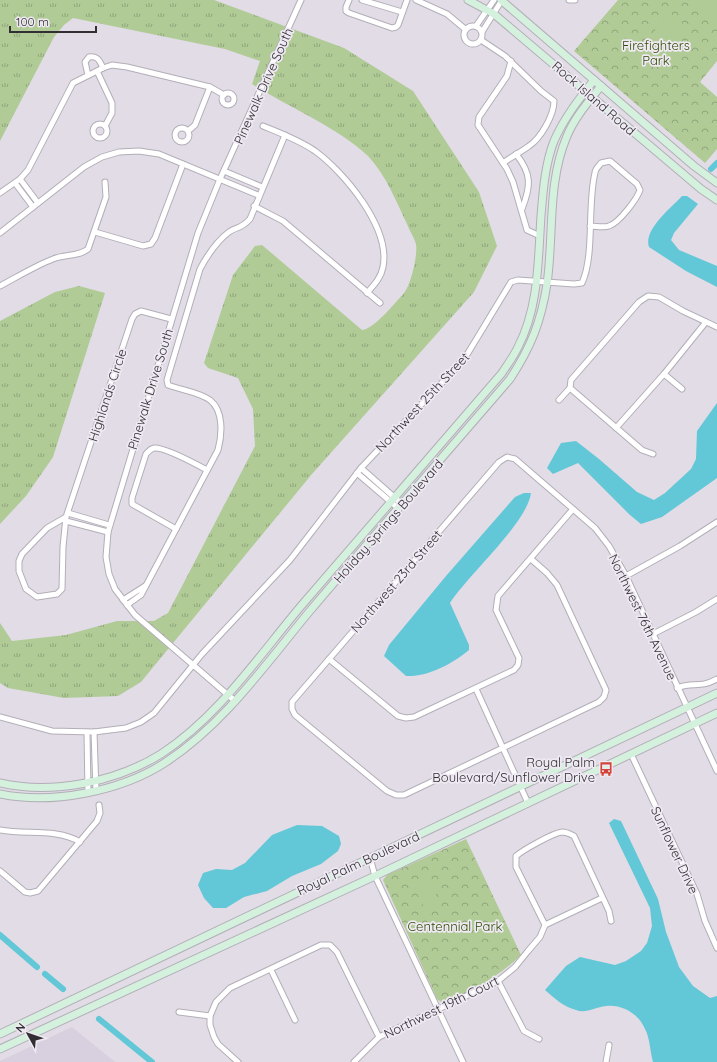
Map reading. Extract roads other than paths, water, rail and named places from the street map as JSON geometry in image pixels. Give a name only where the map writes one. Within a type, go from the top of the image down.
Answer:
[{"type":"main road","name":"Rock Island Road","points":[[468,0],[494,14],[701,189],[717,200]]},
{"type":"main road","name":"Rock Island Road","points":[[502,0],[694,166],[717,183]]},
{"type":"main road","name":"Holiday Springs Boulevard","points":[[0,783],[26,787],[88,783],[96,781],[132,769],[159,754],[186,736],[227,695],[301,606],[502,373],[518,348],[528,322],[537,282],[547,165],[554,142],[564,120],[594,80]]},
{"type":"main road","name":"Holiday Springs Boulevard","points":[[0,794],[26,797],[88,793],[96,791],[137,778],[165,763],[192,744],[235,702],[309,612],[401,507],[514,372],[527,352],[538,325],[547,282],[552,211],[559,163],[567,137],[592,97],[601,86]]},
{"type":"main road","name":"Royal Palm Boulevard","points":[[0,1034],[717,693]]},
{"type":"main road","name":"Royal Palm Boulevard","points":[[0,1049],[375,876],[717,713]]},
{"type":"street","name":"Pinewalk Drive South","points":[[235,702],[136,615],[125,603],[115,589],[108,574],[106,557],[108,532],[198,233],[220,179],[301,0]]},
{"type":"street","points":[[349,0],[346,11],[392,28],[396,28],[407,0]]},
{"type":"street","points":[[362,0],[402,12]]},
{"type":"street","points":[[416,0],[447,14],[466,29]]},
{"type":"street","points":[[476,26],[494,0]]},
{"type":"street","points":[[481,40],[482,32],[502,0]]},
{"type":"street","points":[[481,40],[474,44],[467,43],[464,36],[466,29],[470,26],[476,26],[482,32]]},
{"type":"street","points":[[481,40],[495,48],[541,92],[554,101],[550,115],[538,138],[530,146],[503,163]]},
{"type":"street","points":[[88,75],[85,62],[89,56],[94,56],[99,59],[103,68]]},
{"type":"street","points":[[511,62],[507,76],[479,117],[478,125],[503,163],[513,182],[527,230],[540,236]]},
{"type":"street","points":[[0,193],[20,179],[28,170],[73,83],[96,71],[112,65],[127,67],[210,87],[224,95]]},
{"type":"street","points":[[96,71],[112,103],[112,113],[105,126]]},
{"type":"street","points":[[188,131],[195,125],[210,87]]},
{"type":"street","name":"Pinewalk Drive South","points":[[263,126],[301,142],[330,163],[357,192],[367,208],[377,230],[384,258],[380,277],[367,293]]},
{"type":"street","name":"Pinewalk Drive South","points":[[125,603],[141,595],[207,470],[220,442],[221,422],[218,413],[210,400],[168,386],[167,380],[200,269],[206,258],[230,231],[242,227],[250,219],[258,195],[284,135]]},
{"type":"street","points":[[0,233],[84,168],[102,157],[119,152],[139,151],[159,154],[258,195]]},
{"type":"street","points":[[516,154],[528,172],[529,184],[522,210]]},
{"type":"street","points":[[610,161],[637,184],[640,190],[638,197],[615,223],[608,227],[590,226],[595,172],[601,163],[610,161]]},
{"type":"street","points":[[95,232],[143,246],[151,244],[155,238],[183,164]]},
{"type":"street","points":[[224,171],[262,187]]},
{"type":"street","points":[[20,179],[38,203]]},
{"type":"street","points":[[0,286],[52,259],[83,253],[88,249],[106,197],[105,182]]},
{"type":"street","points":[[15,183],[33,207]]},
{"type":"street","points":[[254,206],[283,221],[380,303]]},
{"type":"street","name":"Northwest 25th Street","points":[[0,717],[52,731],[94,732],[126,728],[141,722],[154,713],[194,666],[202,654],[290,560],[361,468],[454,370],[472,347],[511,282],[518,280],[574,284],[582,282],[586,274],[590,226]]},
{"type":"street","points":[[559,400],[570,388],[571,380],[639,302],[648,296],[659,297],[717,327]]},
{"type":"street","name":"Highlands Circle","points":[[67,517],[47,528],[22,554],[18,561],[19,571],[26,589],[37,597],[57,594],[62,589],[63,547],[67,517],[132,319],[135,314],[141,311],[171,319]]},
{"type":"street","points":[[616,428],[664,374],[706,322]]},
{"type":"street","points":[[664,374],[682,388]]},
{"type":"street","points":[[570,388],[642,450],[653,454]]},
{"type":"street","name":"Pinewalk Drive South","points":[[176,529],[132,504],[132,498],[146,454],[151,449],[156,448],[180,456],[207,470]]},
{"type":"street","name":"Northwest 76th Avenue","points":[[507,457],[514,459],[595,528],[609,546],[626,576],[677,688],[716,768]]},
{"type":"street","name":"Northwest 23rd Street","points":[[503,749],[404,795],[396,795],[387,791],[295,716],[292,709],[292,702],[499,462],[507,457]]},
{"type":"street","points":[[361,468],[401,507]]},
{"type":"street","points":[[357,473],[393,500]]},
{"type":"street","points":[[329,659],[398,716],[406,718],[414,716],[476,689],[514,670],[518,665],[519,658],[496,610],[498,596],[573,509]]},
{"type":"street","points":[[67,517],[109,525]]},
{"type":"street","points":[[67,517],[108,532]]},
{"type":"street","points":[[626,576],[680,546],[717,522]]},
{"type":"street","points":[[503,749],[599,702],[604,697],[606,690],[556,585],[547,573],[531,558]]},
{"type":"street","points":[[653,634],[696,612],[717,599]]},
{"type":"street","points":[[677,688],[686,684],[700,686],[717,679]]},
{"type":"street","points":[[476,689],[528,803]]},
{"type":"street","points":[[87,732],[88,793]]},
{"type":"street","points":[[94,732],[96,791]]},
{"type":"street","name":"Sunflower Drive","points":[[631,754],[696,894],[705,922],[717,948]]},
{"type":"street","points":[[0,871],[25,892],[30,894],[38,891],[97,821],[100,813],[99,805]]},
{"type":"street","points":[[0,830],[25,833],[64,834],[80,842]]},
{"type":"street","points":[[602,898],[545,925],[516,867],[516,856],[522,851],[560,832],[568,833],[574,836],[609,911],[611,921]]},
{"type":"street","points":[[370,858],[375,876],[463,1062]]},
{"type":"street","name":"Northwest 19th Court","points":[[354,1062],[379,1037],[498,981],[515,967],[540,937],[545,925]]},
{"type":"street","points":[[238,1062],[218,1044],[210,1025],[210,1016],[216,1002],[230,988],[321,945],[330,945],[337,952],[379,1037]]},
{"type":"street","points":[[270,970],[295,1020]]},
{"type":"street","points":[[498,981],[524,1031],[539,1039]]},
{"type":"street","points":[[179,1012],[210,1016]]},
{"type":"street","points":[[606,1062],[609,1045]]},
{"type":"water","points":[[682,196],[687,196],[698,204],[674,233],[671,240],[679,250],[717,266],[717,287],[686,271],[649,247],[648,240],[654,227],[665,213]]},
{"type":"water","points":[[717,403],[717,478],[662,517],[641,524],[578,463],[553,474],[547,468],[561,443],[576,441],[637,492],[654,500],[665,493],[691,469],[696,459],[697,431]]},
{"type":"water","points":[[524,493],[531,493],[527,505],[519,519],[450,603],[469,645],[469,650],[439,669],[414,676],[406,676],[384,656],[389,645],[446,576],[515,497]]},
{"type":"water","points":[[614,819],[621,821],[658,899],[666,932],[679,967],[693,986],[710,998],[717,996],[717,1062],[653,1062],[645,1029],[639,1019],[629,1011],[624,1008],[612,1006],[587,1011],[572,1009],[545,990],[566,966],[580,957],[615,965],[626,961],[641,951],[647,943],[652,926],[650,908],[609,823]]},
{"type":"water","points":[[297,825],[322,826],[339,836],[341,844],[338,851],[321,864],[292,876],[267,891],[244,897],[226,908],[213,908],[204,898],[198,885],[203,873],[216,869],[232,870],[245,863],[272,835]]},
{"type":"waterway","points":[[711,169],[717,163]]},
{"type":"waterway","points":[[0,935],[37,967]]},
{"type":"waterway","points":[[45,974],[63,989]]},
{"type":"waterway","points":[[99,1019],[152,1062]]},
{"type":"place","name":"Royal Palm Boulevard/Sunflower Drive","points":[[606,769]]},
{"type":"park label","name":"Firefighters Park","points":[[656,52]]},
{"type":"park label","name":"Centennial Park","points":[[455,926]]}]
